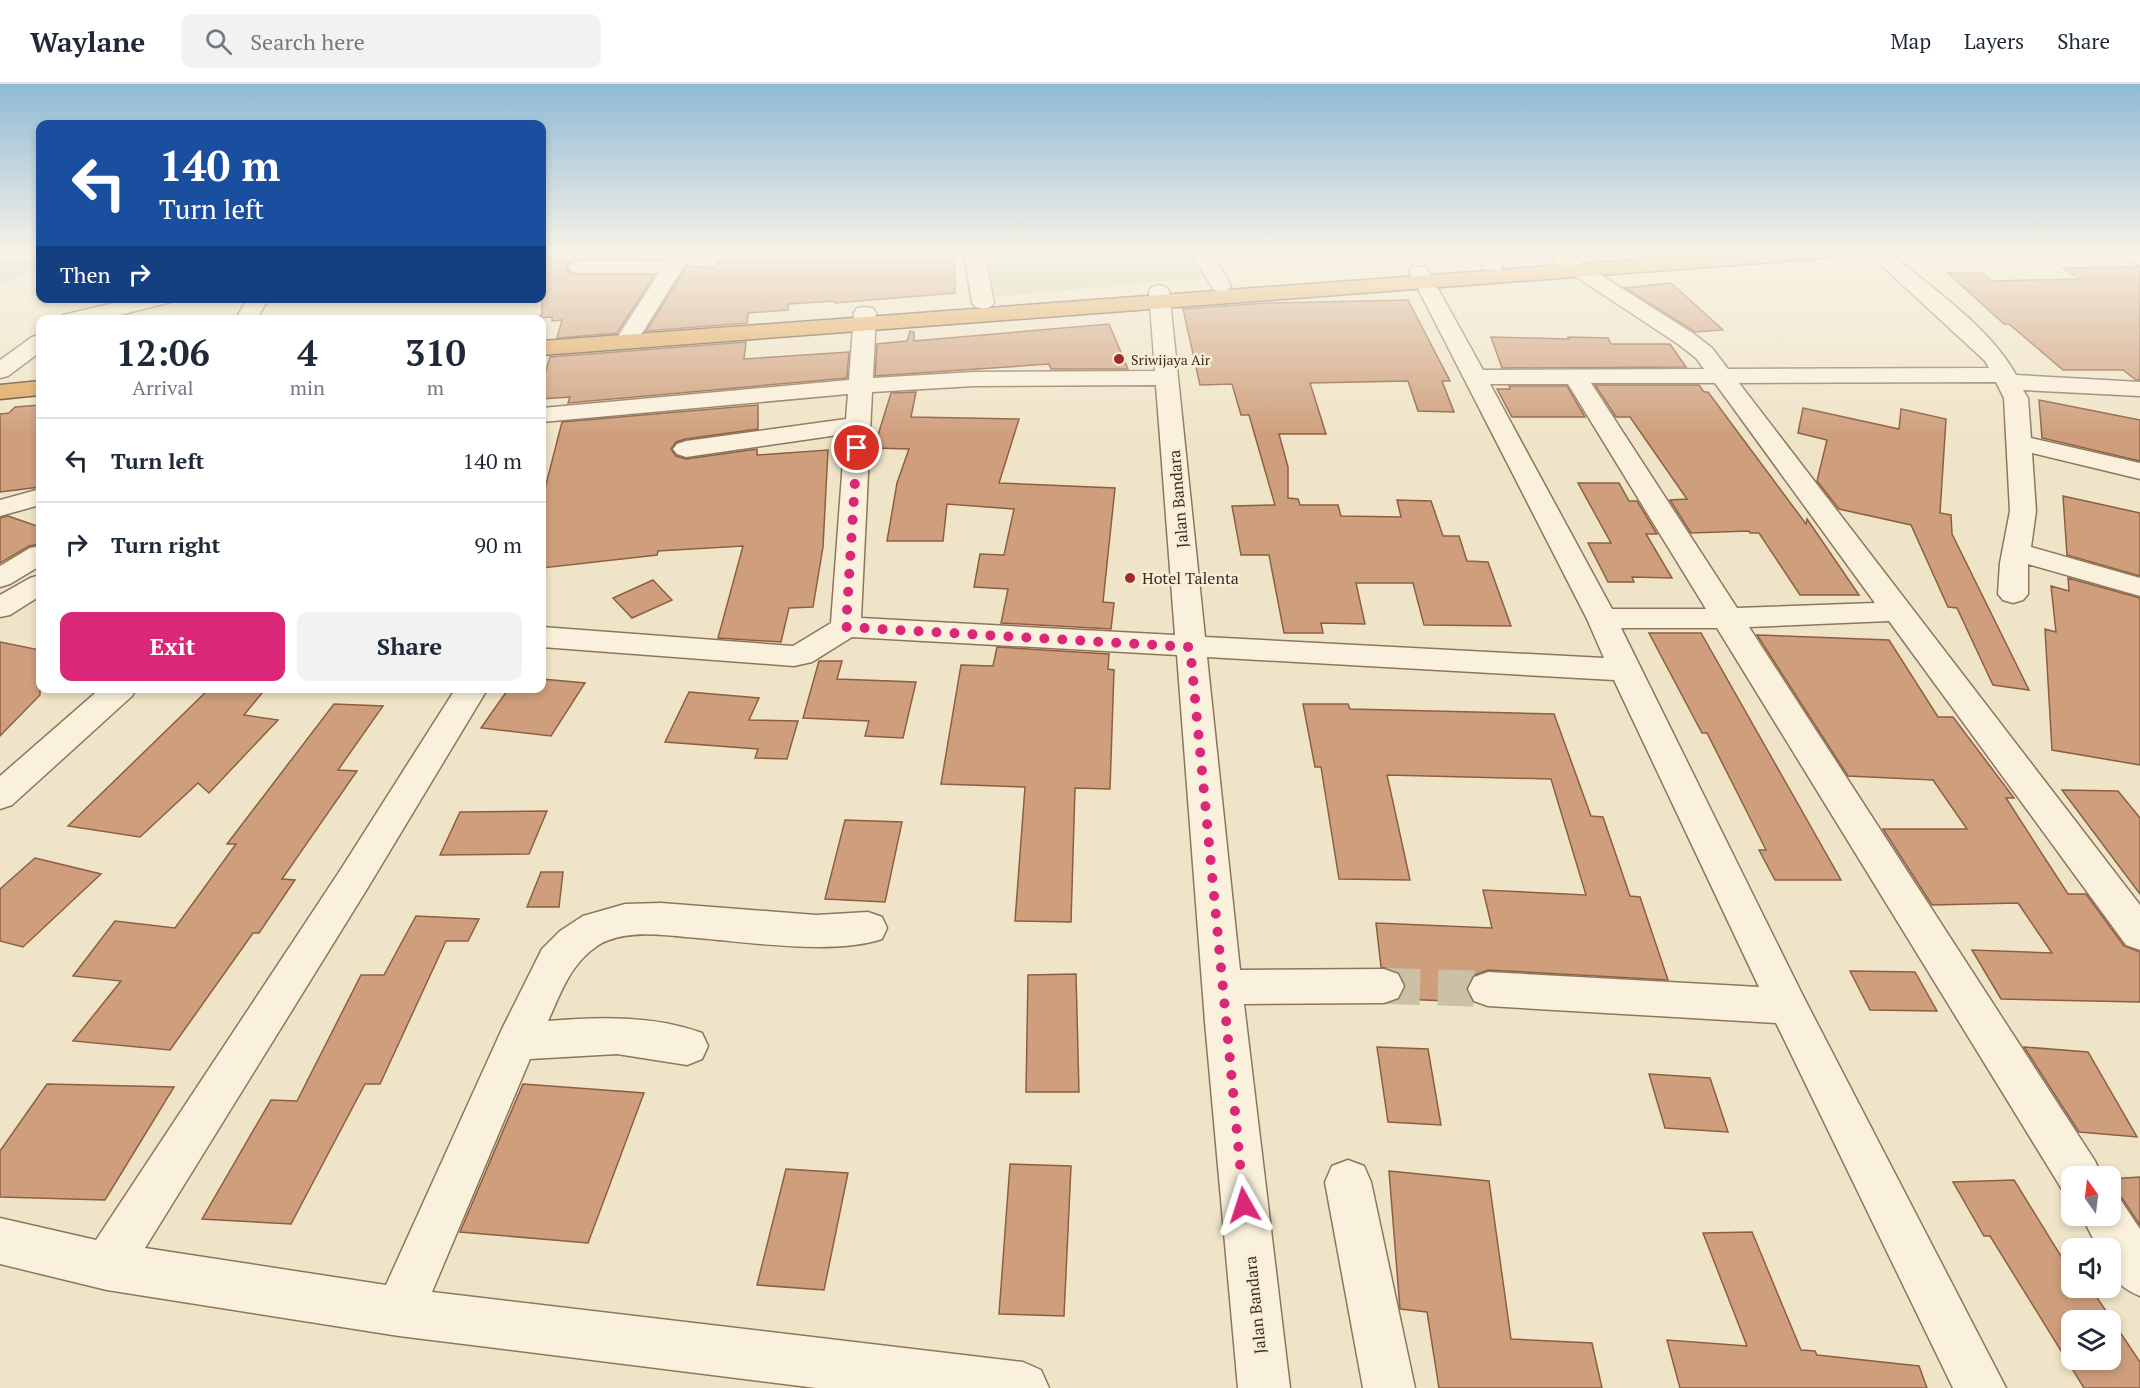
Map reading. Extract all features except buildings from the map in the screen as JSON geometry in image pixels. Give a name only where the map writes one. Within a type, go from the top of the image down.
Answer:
[{"type":"highway","points":[[864,318],[904,313]]},
{"type":"highway","points":[[546,347],[629,336],[933,313]]},
{"type":"highway","points":[[546,337],[629,336]]},
{"type":"highway","points":[[0,379],[36,375]]},
{"type":"highway","points":[[0,392],[36,388]]},
{"type":"street","points":[[629,336],[644,313]]},
{"type":"street","name":"Jalan Bandara","points":[[1162,313],[1222,987],[1264,1388]]},
{"type":"street","points":[[1441,313],[1602,619],[1788,1006],[1980,1388]]},
{"type":"street","points":[[1645,313],[1704,353],[2140,934]]},
{"type":"street","points":[[1946,313],[1995,358],[2016,398],[2023,510],[2016,552],[2013,594]]},
{"type":"street","points":[[846,627],[864,318]]},
{"type":"street","points":[[0,371],[36,345]]},
{"type":"street","points":[[1474,377],[1722,376],[2007,379],[2034,383],[2140,388]]},
{"type":"street","points":[[546,416],[861,386],[1005,378],[1168,378]]},
{"type":"street","points":[[1576,378],[2073,1166]]},
{"type":"street","points":[[2034,383],[2140,412]]},
{"type":"street","points":[[686,448],[859,425]]},
{"type":"street","points":[[2020,443],[2140,471]]},
{"type":"street","points":[[0,508],[36,498]]},
{"type":"street","points":[[2016,552],[2140,587]]},
{"type":"street","points":[[1,600],[36,559]]},
{"type":"street","points":[[1,600],[36,589]]},
{"type":"street","points":[[1602,619],[1726,618],[1898,611]]},
{"type":"street","points":[[546,638],[794,656],[801,655],[846,627],[1625,670]]},
{"type":"street","points":[[0,796],[115,693]]},
{"type":"street","points":[[106,1266],[348,889],[469,693]]},
{"type":"street","points":[[399,1312],[517,1042],[556,961],[574,942],[597,927],[625,920],[660,919],[816,931],[868,928]]},
{"type":"street","points":[[1222,987],[1384,986]]},
{"type":"street","points":[[1488,989],[1788,1006]]},
{"type":"street","points":[[517,1042],[568,1037],[617,1036],[687,1046]]},
{"type":"street","points":[[1348,1182],[1389,1388]]},
{"type":"street","points":[[2111,1226],[2140,1272]]},
{"type":"street","points":[[0,1241],[106,1266],[399,1312],[1023,1388]]},
{"type":"tunnel","points":[[1384,986],[1488,989]]},
{"type":"place","name":"Sriwijaya Air","points":[[1119,359]]},
{"type":"place","name":"Hotel Talenta","points":[[1130,578]]},
{"type":"route","points":[[857,448],[846,627],[1190,647],[1244,1205]]}]
